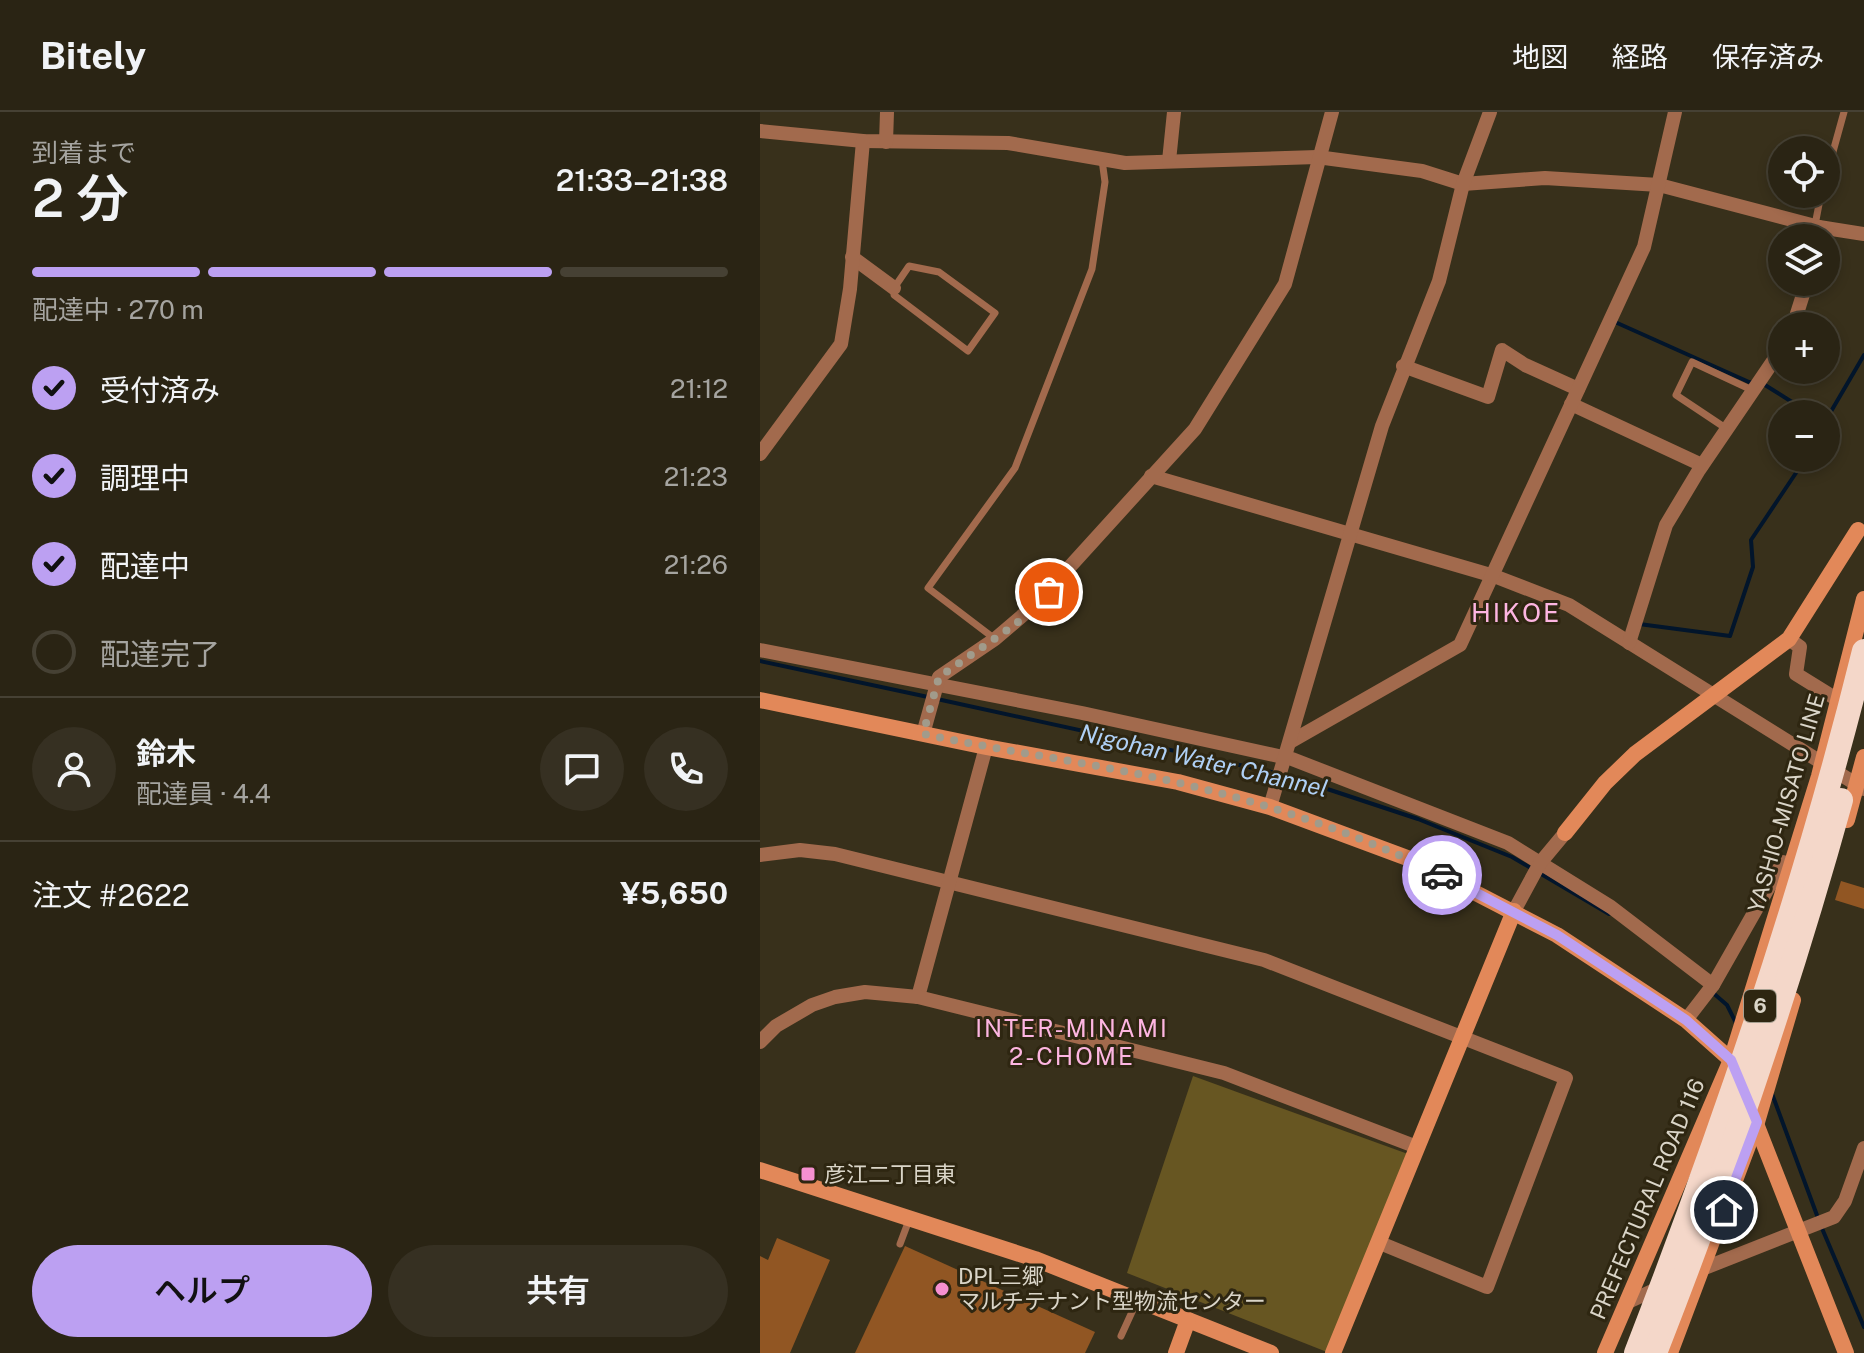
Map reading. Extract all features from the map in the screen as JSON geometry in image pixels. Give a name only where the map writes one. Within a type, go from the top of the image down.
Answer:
[{"type":"highway","name":"6","points":[[1637,1353],[1711,1154],[1830,781],[1864,651]]},
{"type":"highway","name":"6","points":[[1655,1353],[1742,1120],[1809,915],[1864,717]]},
{"type":"highway","points":[[1621,1353],[1677,1223],[1711,1154]]},
{"type":"street","points":[[886,142],[887,112]]},
{"type":"street","points":[[1169,161],[1174,112]]},
{"type":"street","points":[[925,726],[934,684],[947,671],[995,639],[1049,592],[1195,429],[1285,284],[1317,157],[1332,112]]},
{"type":"street","points":[[1270,807],[1403,366],[1439,281],[1463,184],[1490,112]]},
{"type":"street","points":[[1290,742],[1460,645],[1644,247],[1675,112]]},
{"type":"street","points":[[760,131],[863,141],[1008,143],[1102,160],[1317,157],[1422,171],[1463,184],[1545,178],[1659,185],[1796,224]]},
{"type":"street","points":[[761,451],[841,344],[863,141]]},
{"type":"street","points":[[1840,232],[1864,234]]},
{"type":"street","points":[[852,257],[894,288]]},
{"type":"street","points":[[1403,366],[1488,397],[1502,350],[1525,365],[1578,389]]},
{"type":"street","points":[[1629,643],[1666,525],[1702,465],[1768,370]]},
{"type":"street","points":[[1571,404],[1702,465]]},
{"type":"street","points":[[1151,476],[1494,576],[1569,605],[1860,786]]},
{"type":"street","points":[[1333,1353],[1514,911],[1540,863],[1619,768],[1789,639],[1861,526]]},
{"type":"street","name":"YASHIO-MISATO LINE","points":[[1744,1017],[1823,763],[1864,599]]},
{"type":"street","points":[[1789,639],[1800,647],[1796,674],[1839,697],[1849,688],[1864,691]]},
{"type":"street","points":[[760,650],[1285,757],[1479,831],[1540,863],[1611,907],[1713,985]]},
{"type":"street","points":[[760,700],[925,726],[986,747],[1178,782],[1270,807],[1410,859],[1514,911],[1606,965],[1686,1020],[1731,1060],[1846,1353]]},
{"type":"street","points":[[918,997],[986,747]]},
{"type":"street","points":[[1670,1353],[1757,1122],[1860,786],[1864,757]]},
{"type":"street","points":[[760,855],[800,850],[835,854],[1264,960],[1566,1078],[1487,1287],[1380,1243]]},
{"type":"street","points":[[1686,1020],[1713,985],[1783,862],[1792,867],[1798,881],[1818,887],[1830,877]]},
{"type":"street","points":[[760,1042],[776,1026],[812,1005],[835,997],[865,992],[918,997],[1224,1073],[1417,1147]]},
{"type":"street","name":"PREFECTURAL ROAD 116","points":[[1605,1353],[1731,1060],[1744,1017]]},
{"type":"street","points":[[1626,1303],[1702,1268],[1834,1217],[1850,1187],[1864,1148]]},
{"type":"street","points":[[760,1170],[1035,1259],[1271,1353]]},
{"type":"street","points":[[1850,1187],[1864,1196]]},
{"type":"street","points":[[1176,1353],[1188,1320]]},
{"type":"street","points":[[1637,1353],[1677,1334]]},
{"type":"lane","points":[[1837,136],[1844,112]]},
{"type":"lane","points":[[995,639],[928,588],[1015,468],[1092,269],[1105,182],[1102,160]]},
{"type":"lane","points":[[909,266],[939,272],[995,313],[968,351],[894,295],[894,288],[909,266]]},
{"type":"lane","points":[[1727,429],[1676,395],[1692,362],[1754,391]]},
{"type":"lane","points":[[900,1244],[909,1218]]},
{"type":"lane","points":[[1121,1336],[1138,1299]]},
{"type":"shaded area","points":[[1193,1076],[1408,1154],[1327,1352],[1127,1273]]},
{"type":"building","points":[[1841,881],[1864,888],[1864,909],[1835,900]]},
{"type":"building","points":[[777,1238],[830,1260],[790,1353],[760,1353],[760,1256],[768,1260]]},
{"type":"building","name":"DPL三郷 マルチテナント型物流センター","points":[[905,1246],[1095,1332],[1085,1353],[855,1353]]},
{"type":"waterway","points":[[1615,322],[1749,382],[1765,385],[1789,400]]},
{"type":"waterway","points":[[1838,400],[1864,355]]},
{"type":"waterway","points":[[1639,624],[1730,636],[1753,567],[1751,540],[1797,472]]},
{"type":"waterway","name":"Nigohan Water Channel","points":[[760,661],[928,697]]},
{"type":"waterway","name":"Nigohan Water Channel","points":[[937,699],[1276,773]]},
{"type":"waterway","name":"Nigohan Water Channel","points":[[1285,775],[1418,819],[1512,857],[1609,914]]},
{"type":"waterway","name":"Nigohan Water Channel","points":[[1712,992],[1727,1005],[1736,1023]]},
{"type":"waterway","name":"Nigohan Water Channel","points":[[1771,1091],[1818,1218]]},
{"type":"waterway","name":"Nigohan Water Channel","points":[[1821,1226],[1864,1327]]},
{"type":"way so far","points":[[1049,592],[1016,624],[939,677],[934,684],[923,734],[1178,782],[1270,807],[1356,837],[1442,875]]},
{"type":"place","name":"彦江二丁目東","points":[[808,1174]]},
{"type":"place","name":"DPL三郷 マルチテナント型物流センター","points":[[942,1289]]},
{"type":"district","name":"HIKOE","points":[[1516,612]]},
{"type":"district","name":"INTER-MINAMI 2-CHOME","points":[[1072,1042]]},
{"type":"route","points":[[1442,875],[1514,911],[1606,965],[1686,1020],[1731,1060],[1757,1122],[1724,1210]]}]
